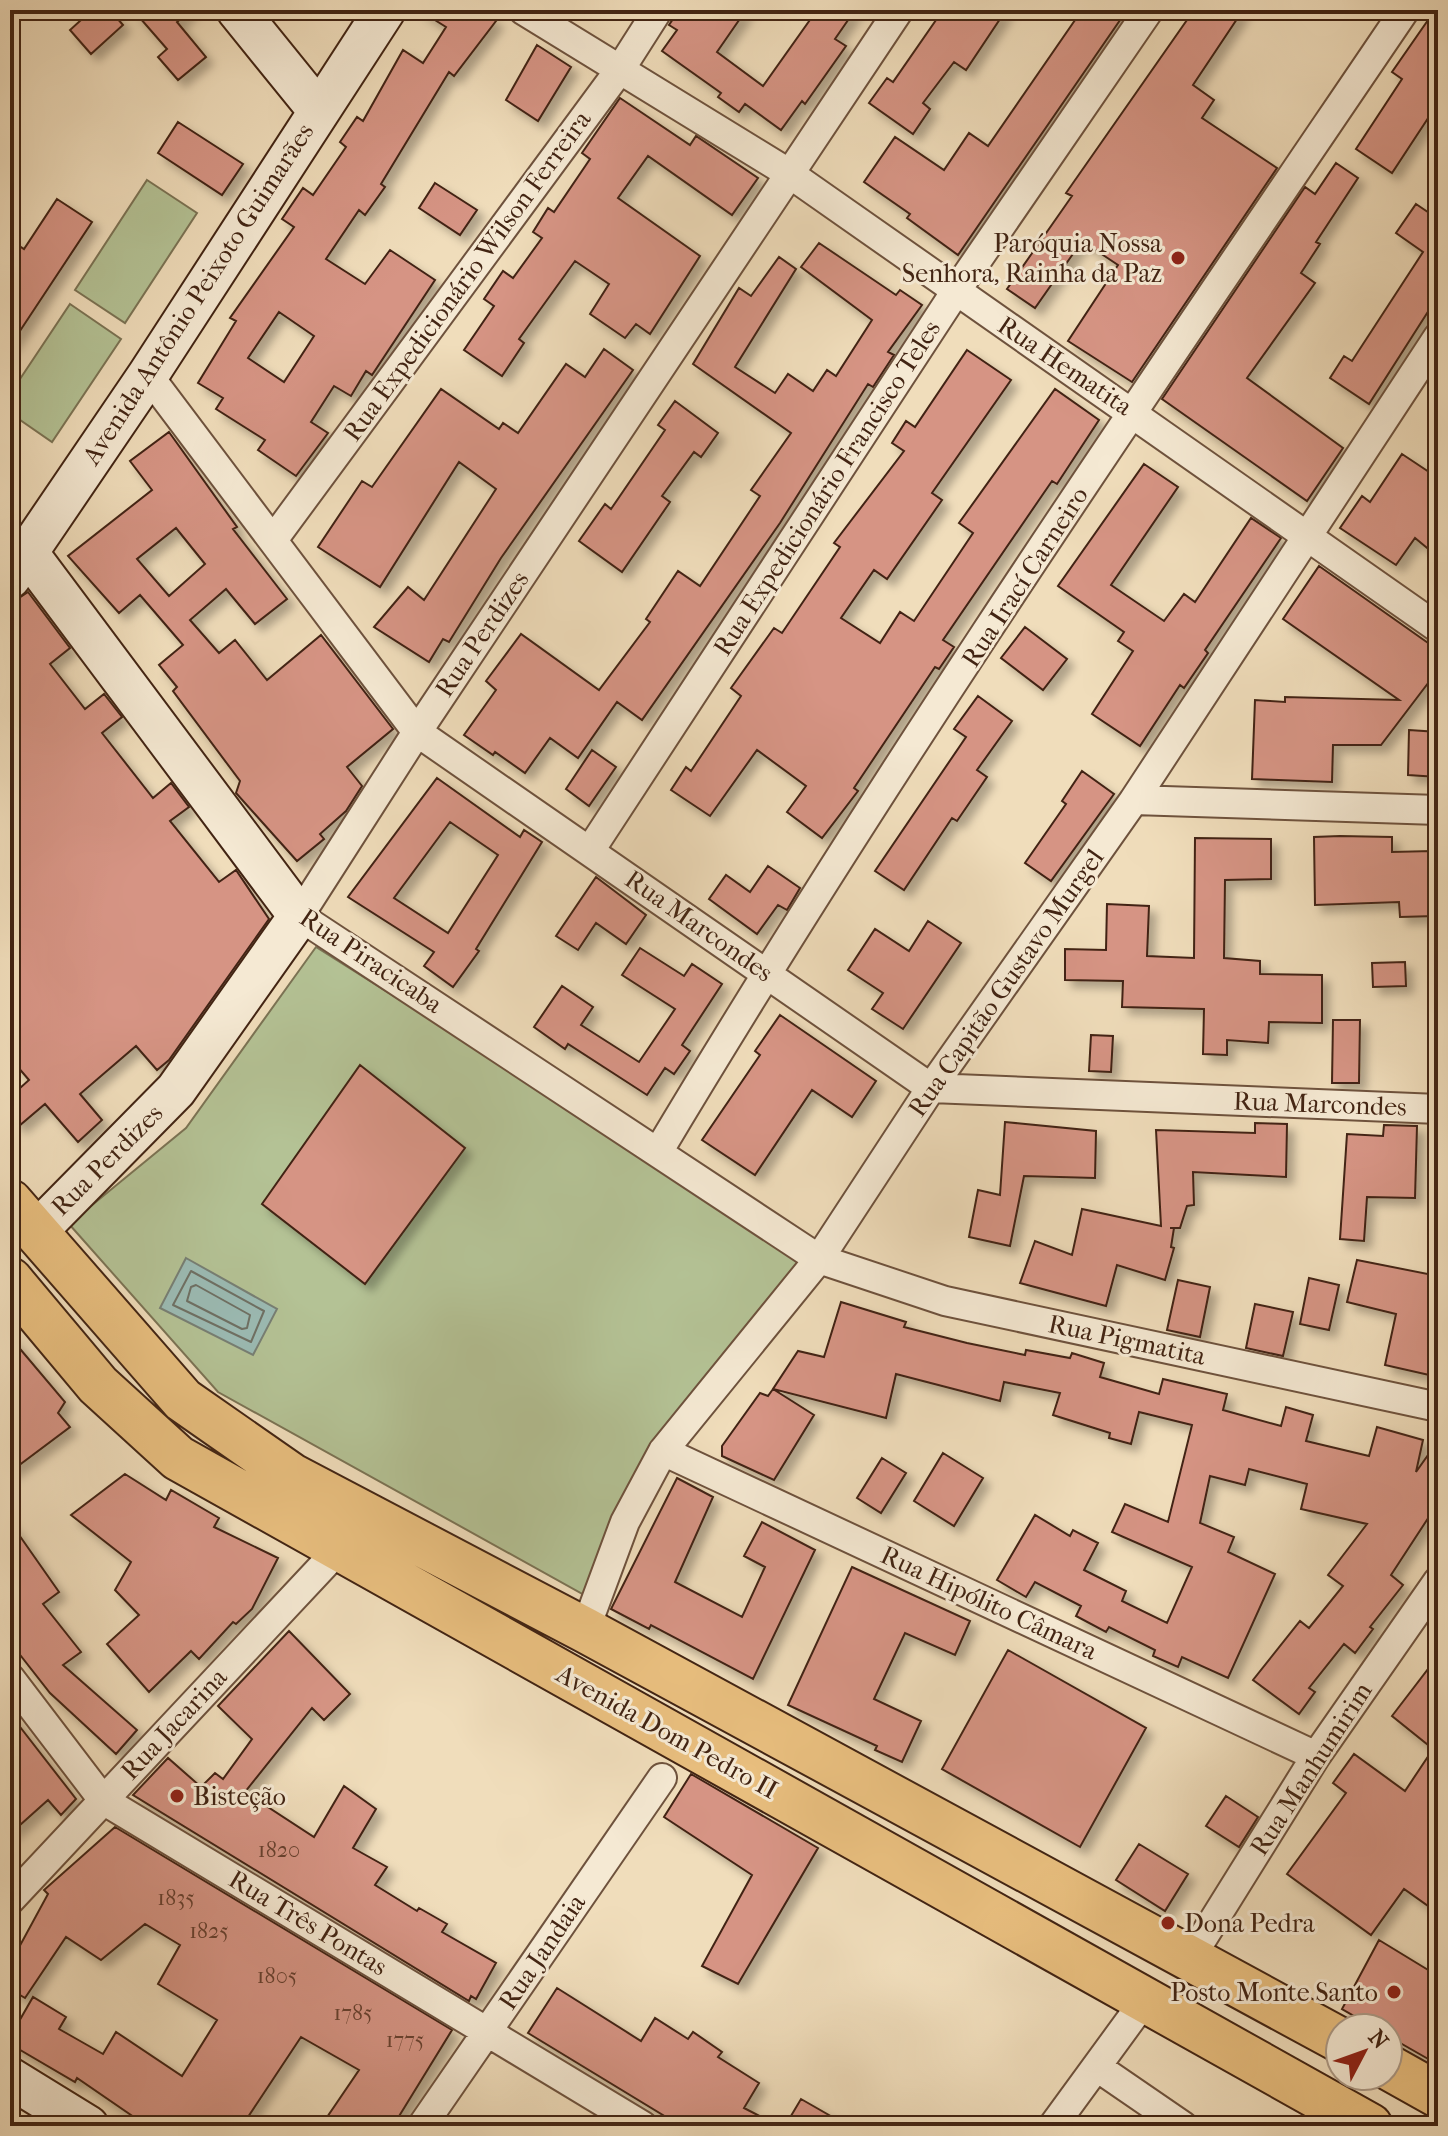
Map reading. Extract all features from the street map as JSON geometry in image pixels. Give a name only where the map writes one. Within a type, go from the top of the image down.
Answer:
[{"type":"main road","name":"Avenida Dom Pedro II","points":[[23,1218],[183,1400],[292,1476],[585,1630],[1324,2032]]},
{"type":"main road","name":"Avenida Dom Pedro II","points":[[10,1280],[98,1385],[178,1458],[1370,2126]]},
{"type":"main road","points":[[1404,2076],[1438,2095]]},
{"type":"street","points":[[237,10],[318,110]]},
{"type":"street","name":"Avenida Antônio Peixoto Guimarães","points":[[18,565],[148,375],[385,10]]},
{"type":"street","name":"Rua Hematita","points":[[523,10],[790,174],[1438,628]]},
{"type":"street","name":"Rua Expedicionário Wilson Ferreira","points":[[273,540],[621,68],[658,10]]},
{"type":"street","name":"Rua Perdizes","points":[[23,1218],[176,1090],[299,916],[417,732],[899,10]]},
{"type":"street","name":"Rua Expedicionário Francisco Teles","points":[[591,849],[956,291],[1149,10]]},
{"type":"street","name":"Rua Irací Carneiro","points":[[658,1152],[765,973],[1133,412],[1405,10]]},
{"type":"street","name":"Rua Capitão Gustavo Murgel","points":[[585,1630],[625,1522],[663,1451],[819,1259],[931,1088],[1134,800],[1309,538],[1438,337]]},
{"type":"street","name":"Rua Marcondes","points":[[148,375],[417,732],[591,849],[931,1088],[1438,1109]]},
{"type":"street","name":"Rua Piracicaba","points":[[18,565],[299,916],[819,1259]]},
{"type":"street","points":[[1134,800],[1438,810]]},
{"type":"street","name":"Rua Pigmatita","points":[[819,1259],[945,1301],[1438,1407]]},
{"type":"street","name":"Rua Hipólito Câmara","points":[[663,1451],[1316,1756]]},
{"type":"street","name":"Rua Jacarina","points":[[10,1900],[339,1549]]},
{"type":"street","name":"Rua Manhumirim","points":[[1189,1960],[1316,1756],[1438,1581]]},
{"type":"street","name":"Rua Três Pontas","points":[[10,1678],[103,1800],[643,2126]]},
{"type":"street","name":"Rua Jandaia","points":[[422,2126],[662,1778]]},
{"type":"street","points":[[1053,2126],[1145,2000]]},
{"type":"street","points":[[1097,2067],[1183,2126]]},
{"type":"street","points":[[10,2078],[88,2126]]},
{"type":"green space","points":[[147,180],[197,213],[125,323],[75,290]]},
{"type":"green space","points":[[70,304],[121,339],[52,442],[10,413],[10,394]]},
{"type":"green space","points":[[316,947],[814,1261],[647,1459],[588,1597],[218,1392],[69,1224],[186,1128]]},
{"type":"water","points":[[186,1258],[277,1309],[253,1355],[160,1308]]},
{"type":"building","points":[[92,10],[110,10],[123,25],[91,54],[70,30]]},
{"type":"building","points":[[133,10],[191,10],[177,22],[206,57],[178,80],[158,57],[167,49]]},
{"type":"building","points":[[419,10],[479,10],[496,21],[454,76],[449,72],[381,184],[385,187],[365,215],[359,210],[326,259],[365,284],[390,250],[435,280],[372,375],[366,371],[351,396],[334,386],[311,422],[328,433],[296,476],[258,450],[265,440],[216,409],[223,398],[198,383],[236,321],[230,318],[294,227],[282,219],[303,188],[313,195],[346,147],[340,142],[357,117],[363,121],[403,50],[423,63],[446,27]],"holes":[[[279,312],[314,336],[284,382],[248,358]]]},
{"type":"building","points":[[679,10],[746,10],[717,52],[763,86],[817,10],[855,10],[835,39],[846,46],[805,104],[802,101],[781,130],[745,104],[739,112],[718,97],[721,93],[662,51],[677,30],[669,25]]},
{"type":"building","points":[[943,10],[1006,10],[966,70],[954,62],[923,103],[930,109],[913,134],[869,103],[887,78],[893,82]]},
{"type":"building","points":[[1082,10],[1127,10],[958,255],[907,218],[910,214],[864,182],[895,137],[944,170],[969,133],[988,146]]},
{"type":"building","points":[[1194,10],[1243,10],[1193,85],[1214,100],[1202,118],[1277,168],[1132,382],[1068,341],[1118,265],[1082,241],[1035,308],[1007,289],[1072,196],[1066,193]]},
{"type":"building","points":[[1435,10],[1438,103],[1392,173],[1356,149],[1402,79],[1392,72]]},
{"type":"building","points":[[537,45],[571,67],[538,121],[506,100]]},
{"type":"building","points":[[620,98],[690,145],[696,136],[758,178],[732,215],[648,156],[618,198],[700,256],[650,334],[636,324],[625,338],[590,314],[609,284],[575,261],[519,339],[524,343],[502,376],[464,350],[494,306],[484,299],[503,271],[513,278],[542,238],[533,232],[548,208],[554,212],[590,159],[582,153]]},
{"type":"building","points":[[178,122],[243,164],[222,195],[158,153]]},
{"type":"building","points":[[1336,163],[1358,178],[1316,242],[1320,244],[1301,273],[1315,283],[1247,378],[1343,448],[1307,501],[1162,399],[1305,187],[1315,194]]},
{"type":"building","points":[[435,183],[477,210],[460,235],[419,208]]},
{"type":"building","points":[[57,199],[92,222],[10,346],[10,240],[24,249]]},
{"type":"building","points":[[1416,204],[1438,219],[1438,296],[1369,404],[1330,378],[1344,356],[1352,361],[1423,252],[1396,233]]},
{"type":"building","points":[[819,243],[896,295],[900,290],[922,305],[888,352],[894,355],[873,387],[868,384],[780,523],[642,720],[617,702],[578,758],[550,738],[525,773],[495,752],[493,755],[464,735],[496,690],[486,681],[521,634],[599,690],[650,622],[646,619],[678,571],[700,586],[760,496],[751,490],[791,433],[693,364],[739,288],[751,296],[779,257],[796,269],[735,367],[775,393],[788,374],[813,391],[827,370],[836,376],[872,320],[801,267]]},
{"type":"building","points":[[604,349],[633,370],[501,558],[449,642],[443,639],[429,662],[374,627],[408,587],[424,600],[496,489],[459,462],[380,587],[318,547],[362,481],[372,487],[441,389],[499,429],[503,423],[518,433],[566,364],[585,377]]},
{"type":"building","points":[[967,350],[1011,380],[932,493],[942,500],[887,579],[874,570],[841,618],[880,643],[900,612],[914,621],[973,533],[959,523],[1055,389],[1099,420],[1057,484],[1052,481],[943,640],[954,647],[939,669],[935,667],[854,788],[858,791],[822,838],[787,812],[806,786],[757,750],[710,816],[671,790],[686,767],[691,771],[741,696],[731,688],[774,628],[782,633],[840,547],[834,543],[904,451],[892,443],[906,421],[915,427]]},
{"type":"building","points":[[675,401],[718,433],[701,457],[694,452],[662,496],[670,502],[622,572],[579,541],[605,504],[611,509],[665,430],[658,425]]},
{"type":"building","points":[[169,432],[237,527],[233,529],[287,599],[255,624],[226,589],[190,620],[219,653],[235,640],[267,680],[321,635],[393,729],[347,767],[362,786],[346,811],[320,834],[324,839],[297,861],[236,793],[240,781],[173,691],[177,687],[159,665],[183,645],[140,595],[119,613],[68,556],[152,490],[130,461]],"holes":[[[176,528],[205,564],[169,596],[137,559]]]},
{"type":"building","points":[[1402,454],[1438,478],[1438,557],[1415,538],[1396,565],[1340,528],[1362,496],[1370,502]]},
{"type":"building","points":[[1144,464],[1178,487],[1111,585],[1164,621],[1184,594],[1195,602],[1251,518],[1281,538],[1205,650],[1208,653],[1184,688],[1180,685],[1140,746],[1092,714],[1133,651],[1118,641],[1124,632],[1058,586]]},
{"type":"building","points":[[1319,566],[1438,650],[1438,670],[1381,745],[1333,745],[1332,782],[1252,779],[1255,700],[1285,702],[1285,697],[1399,700],[1283,619]]},
{"type":"building","points":[[28,592],[70,648],[50,664],[85,709],[104,694],[122,717],[102,733],[153,798],[171,783],[189,807],[170,821],[219,882],[236,870],[269,919],[169,1060],[157,1070],[136,1046],[80,1094],[102,1120],[78,1142],[45,1104],[19,1126],[10,1115],[10,1097],[29,1080],[10,1058],[10,604]]},
{"type":"building","points":[[1025,627],[1067,659],[1043,690],[1001,658]]},
{"type":"building","points":[[978,696],[1012,721],[977,770],[987,777],[957,821],[952,818],[904,890],[875,871],[966,737],[954,729]]},
{"type":"building","points":[[1409,730],[1438,732],[1438,777],[1408,775]]},
{"type":"building","points":[[592,750],[616,767],[589,806],[566,789]]},
{"type":"building","points":[[1082,771],[1114,794],[1051,881],[1025,863],[1066,804],[1062,801]]},
{"type":"building","points":[[437,778],[520,837],[524,830],[542,842],[476,949],[479,951],[453,987],[424,966],[434,952],[348,897]],"holes":[[[450,822],[498,855],[448,933],[394,898]]]},
{"type":"building","points":[[1314,837],[1392,837],[1392,852],[1432,851],[1435,916],[1400,917],[1399,902],[1315,905]]},
{"type":"building","points":[[1195,838],[1271,839],[1271,879],[1225,880],[1224,958],[1260,961],[1260,974],[1322,975],[1322,1023],[1269,1022],[1268,1043],[1227,1040],[1227,1055],[1203,1054],[1204,1009],[1122,1007],[1123,981],[1065,980],[1065,949],[1106,950],[1107,904],[1149,906],[1147,956],[1194,958]]},
{"type":"building","points":[[768,866],[800,888],[787,910],[778,905],[757,934],[709,899],[726,875],[750,892]]},
{"type":"building","points":[[596,877],[646,915],[626,944],[596,923],[578,950],[556,936]]},
{"type":"building","points":[[928,921],[961,943],[903,1029],[872,1009],[883,993],[848,970],[875,929],[909,951]]},
{"type":"building","points":[[640,948],[684,976],[692,964],[722,984],[682,1045],[690,1051],[674,1074],[665,1068],[647,1095],[568,1044],[565,1049],[534,1027],[562,986],[593,1007],[581,1025],[639,1062],[675,1009],[622,975]]},
{"type":"building","points":[[1405,962],[1406,986],[1373,987],[1372,963]]},
{"type":"building","points":[[780,1015],[876,1081],[852,1117],[812,1090],[755,1175],[702,1140],[760,1055],[755,1051]]},
{"type":"building","points":[[1333,1020],[1360,1020],[1359,1083],[1332,1083]]},
{"type":"building","points":[[1091,1035],[1113,1036],[1111,1072],[1089,1071]]},
{"type":"building","points":[[360,1065],[465,1148],[365,1284],[262,1204]]},
{"type":"building","points":[[1005,1122],[1096,1131],[1095,1178],[1024,1176],[1010,1246],[969,1237],[978,1190],[1000,1195]]},
{"type":"building","points":[[1255,1123],[1287,1124],[1286,1177],[1193,1172],[1194,1205],[1187,1206],[1180,1228],[1174,1228],[1171,1247],[1174,1248],[1165,1280],[1117,1265],[1106,1306],[1020,1283],[1035,1241],[1072,1255],[1082,1209],[1161,1226],[1156,1130],[1255,1133]]},
{"type":"building","points":[[1384,1125],[1417,1126],[1415,1198],[1367,1197],[1364,1241],[1340,1239],[1347,1134],[1383,1136]]},
{"type":"building","points":[[1357,1260],[1438,1276],[1438,1377],[1385,1365],[1396,1314],[1347,1302]]},
{"type":"building","points":[[1309,1278],[1339,1285],[1329,1330],[1300,1324]]},
{"type":"building","points":[[1178,1280],[1210,1287],[1200,1337],[1167,1330]]},
{"type":"building","points":[[841,1302],[906,1322],[904,1327],[967,1343],[1025,1355],[1026,1350],[1070,1358],[1072,1353],[1104,1363],[1100,1377],[1159,1394],[1163,1379],[1227,1394],[1223,1410],[1281,1426],[1286,1407],[1313,1415],[1306,1441],[1369,1456],[1377,1427],[1423,1440],[1416,1472],[1438,1441],[1438,1503],[1391,1575],[1403,1585],[1370,1627],[1373,1629],[1355,1653],[1344,1644],[1309,1688],[1315,1692],[1299,1714],[1253,1680],[1300,1621],[1309,1628],[1343,1586],[1328,1575],[1367,1524],[1301,1509],[1307,1484],[1249,1469],[1245,1485],[1210,1476],[1200,1523],[1234,1537],[1228,1552],[1275,1574],[1228,1678],[1182,1657],[1178,1667],[1153,1656],[1155,1650],[1109,1627],[1106,1632],[1076,1616],[1081,1606],[1035,1582],[1026,1597],[997,1580],[1035,1515],[1070,1536],[1073,1530],[1098,1543],[1084,1570],[1126,1591],[1122,1601],[1167,1623],[1192,1567],[1112,1532],[1125,1504],[1168,1522],[1192,1425],[1139,1412],[1131,1444],[1109,1438],[1110,1433],[1053,1415],[1060,1393],[1004,1382],[1000,1401],[896,1374],[886,1418],[773,1389],[798,1351],[824,1357]]},
{"type":"building","points":[[1255,1304],[1293,1312],[1283,1356],[1246,1348]]},
{"type":"building","points":[[10,1337],[65,1402],[58,1413],[70,1427],[10,1472]]},
{"type":"building","points":[[773,1389],[814,1415],[774,1480],[722,1456],[722,1446],[760,1393],[768,1396]]},
{"type":"building","points":[[943,1453],[983,1478],[954,1526],[914,1501]]},
{"type":"building","points":[[882,1458],[906,1473],[881,1513],[857,1498]]},
{"type":"building","points":[[125,1474],[166,1500],[171,1490],[219,1518],[214,1527],[278,1558],[252,1609],[236,1624],[233,1622],[199,1659],[191,1651],[149,1692],[107,1644],[139,1615],[115,1590],[131,1562],[71,1515]]},
{"type":"building","points":[[677,1478],[713,1497],[675,1582],[742,1617],[765,1567],[744,1556],[762,1522],[815,1550],[753,1679],[651,1625],[649,1629],[611,1609]]},
{"type":"building","points":[[10,1522],[59,1592],[43,1604],[81,1652],[63,1665],[137,1730],[116,1754],[50,1693],[10,1642]]},
{"type":"building","points":[[852,1567],[970,1621],[955,1655],[905,1633],[874,1699],[921,1721],[902,1762],[875,1750],[877,1746],[788,1705]]},
{"type":"building","points":[[289,1631],[350,1694],[324,1720],[312,1708],[245,1792],[314,1837],[344,1786],[376,1809],[353,1848],[387,1867],[375,1885],[417,1911],[419,1908],[447,1924],[442,1932],[496,1963],[476,1999],[471,1996],[469,2001],[133,1795],[168,1758],[201,1787],[215,1773],[223,1779],[252,1739],[218,1706]]},
{"type":"building","points":[[1008,1650],[1146,1728],[1080,1847],[942,1769]]},
{"type":"building","points":[[1438,1656],[1438,1913],[1404,1889],[1371,1935],[1287,1874],[1346,1793],[1333,1783],[1354,1754],[1405,1791],[1433,1749],[1392,1716]]},
{"type":"building","points":[[10,1714],[76,1799],[61,1815],[48,1800],[10,1834]]},
{"type":"building","points":[[691,1774],[818,1848],[738,1984],[702,1966],[752,1875],[664,1817]]},
{"type":"building","points":[[1226,1796],[1258,1817],[1239,1847],[1206,1826]]},
{"type":"building","points":[[115,1827],[452,2030],[393,2126],[321,2126],[359,2070],[301,2037],[242,2126],[147,2126],[77,2078],[75,2082],[10,2044],[10,2037],[33,1997],[66,2017],[59,2029],[103,2054],[116,2032],[182,2076],[217,2020],[158,1984],[180,1945],[145,1924],[101,1960],[66,1937],[25,1998],[10,1989],[10,1946],[17,1951],[48,1894],[44,1890]]},
{"type":"building","points":[[1139,1844],[1188,1874],[1165,1911],[1116,1880]]},
{"type":"building","name":"Posto Monte Santo","points":[[1379,1940],[1438,1976],[1438,2047],[1430,2060],[1404,2045],[1404,2012],[1347,2012],[1342,2009]]},
{"type":"building","points":[[557,1988],[641,2041],[655,2018],[688,2039],[693,2032],[722,2052],[718,2057],[759,2083],[744,2108],[779,2126],[681,2126],[528,2033]]},
{"type":"building","points":[[801,2099],[848,2126],[785,2126]]},
{"type":"place","name":"Paróquia Nossa Senhora, Rainha da Paz","points":[[1178,258]]},
{"type":"place","name":"Bisteção","points":[[177,1796]]},
{"type":"place","name":"Dona Pedra","points":[[1168,1923]]},
{"type":"place","name":"Posto Monte Santo","points":[[1394,1992]]}]
